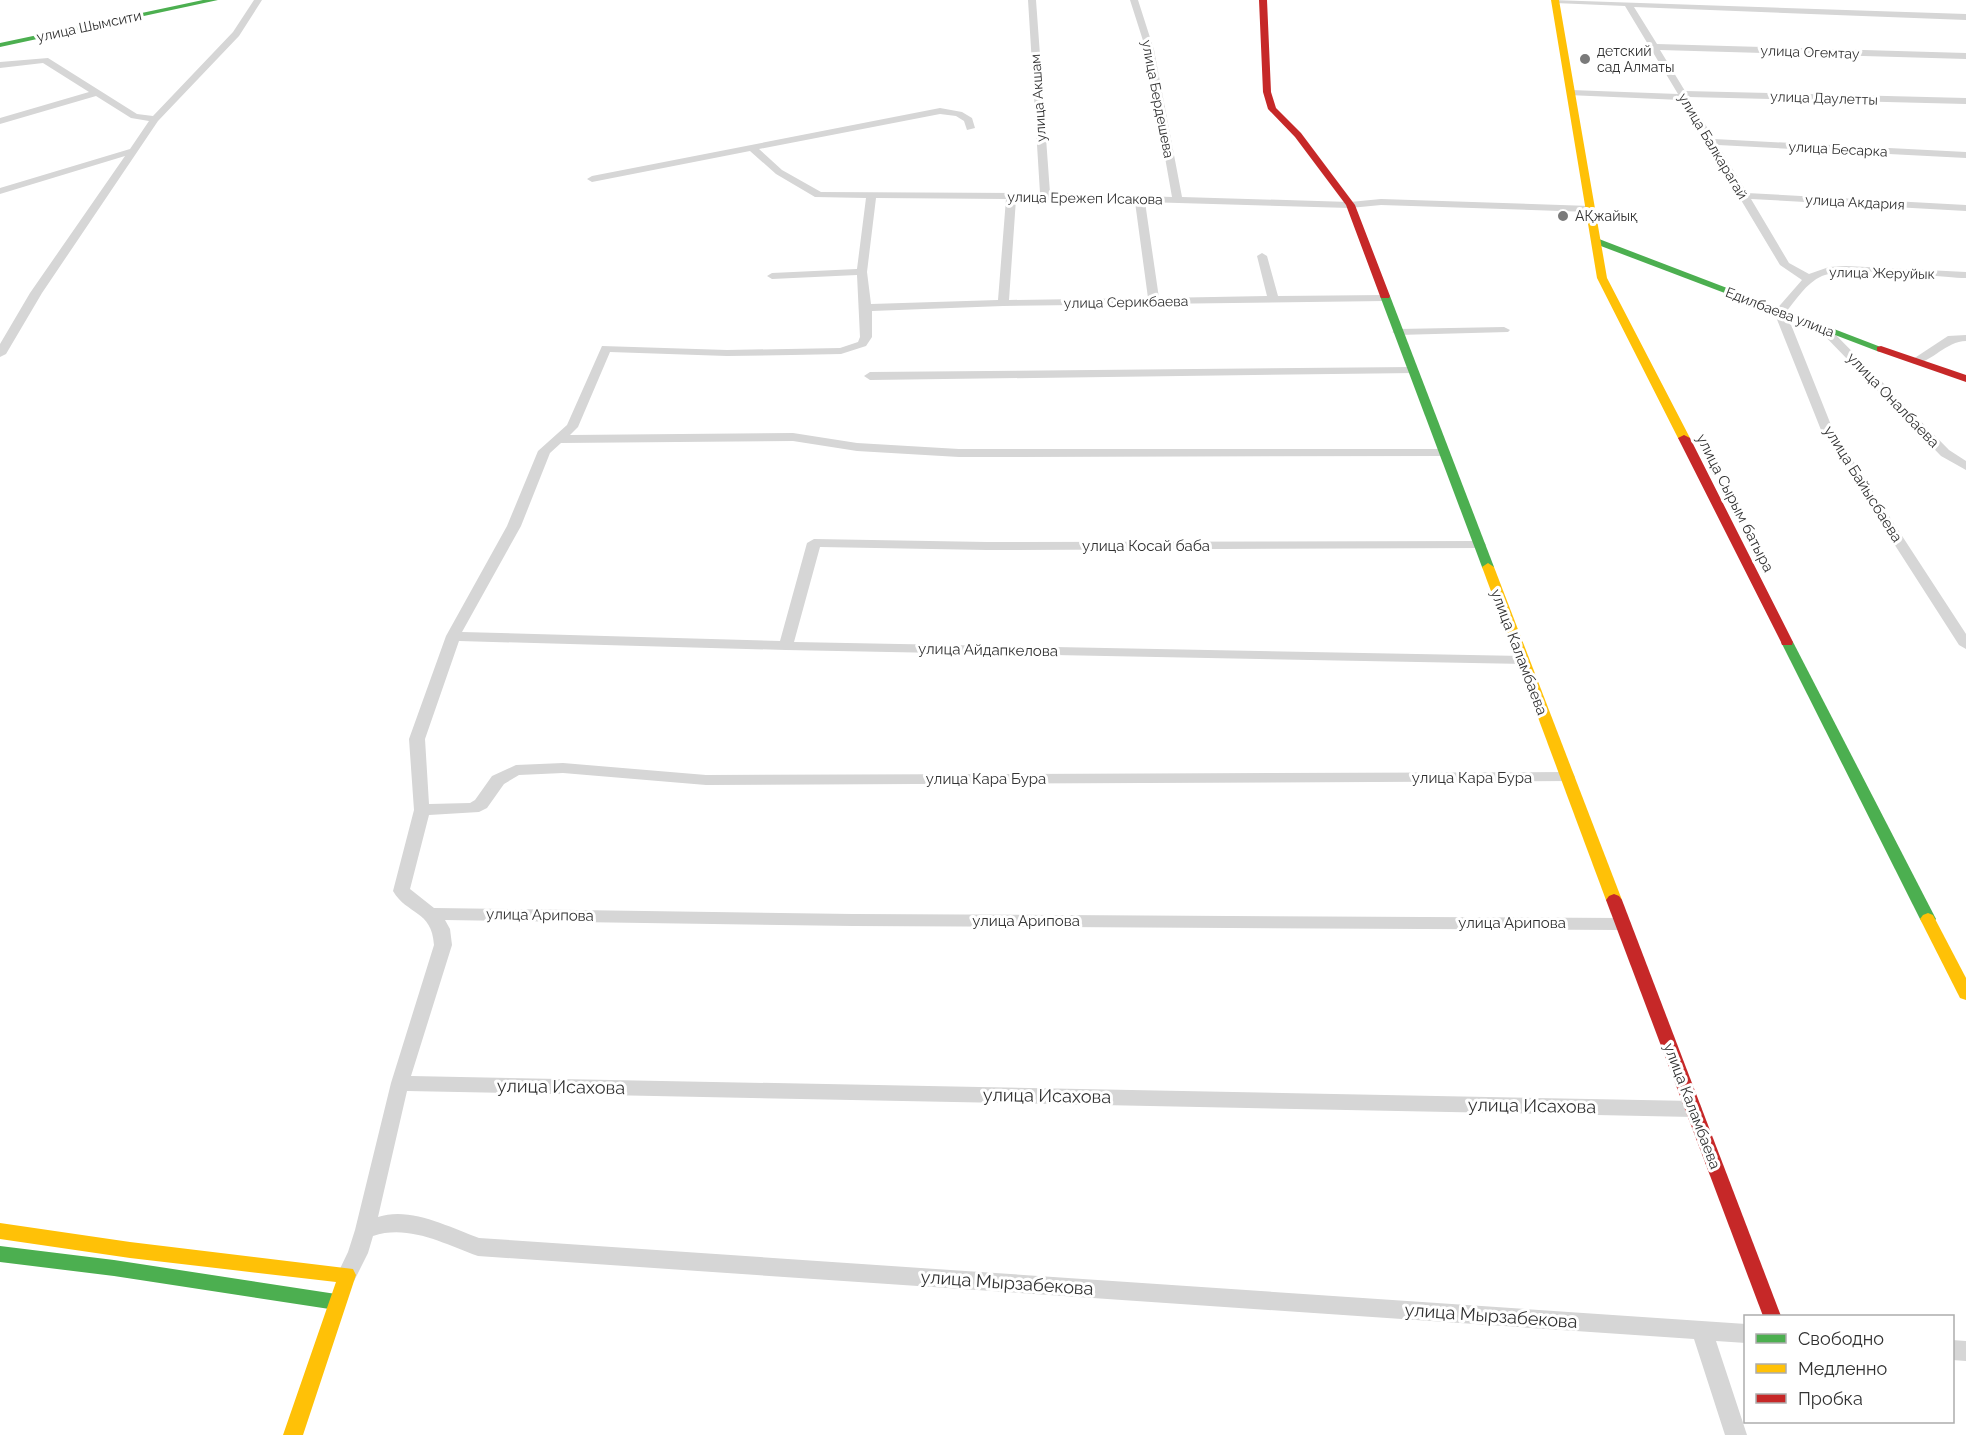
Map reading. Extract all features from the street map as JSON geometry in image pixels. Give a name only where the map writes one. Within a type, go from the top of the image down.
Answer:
[{"type":"street","name":"улица Шымсити","points":[[0,45],[214,0]]},
{"type":"street","points":[[0,354],[36,293],[132,151],[156,119],[236,34],[258,0]]},
{"type":"street","name":"улица Акшам","points":[[1032,0],[1045,196]]},
{"type":"street","name":"улица Бердешева","points":[[1134,0],[1150,50],[1178,200]]},
{"type":"street","name":"улица Каламбаева","points":[[1263,0],[1268,92],[1272,109],[1298,135],[1350,205],[1771,1315]]},
{"type":"street","points":[[1555,1],[1966,17]]},
{"type":"street","name":"улица Сырым батыра","points":[[1555,1],[1602,278],[1966,994]]},
{"type":"street","name":"улица Балкарагай","points":[[1628,4],[1785,265],[1809,279]]},
{"type":"street","name":"улица Огемтау","points":[[1654,47],[1966,56]]},
{"type":"street","points":[[0,65],[45,60],[134,116],[156,119]]},
{"type":"street","points":[[0,121],[99,92]]},
{"type":"street","name":"улица Даулетты","points":[[1570,93],[1966,101]]},
{"type":"street","points":[[592,179],[940,111],[959,114],[969,120],[970,128]]},
{"type":"street","name":"улица Бесарка","points":[[1711,142],[1966,155]]},
{"type":"street","name":"улица Ережеп Исакова","points":[[751,147],[779,172],[819,195],[1045,196],[1350,205],[1381,202],[1590,209]]},
{"type":"street","points":[[0,191],[132,151]]},
{"type":"street","points":[[294,1435],[330,1331],[336,1302],[365,1230],[400,1083],[443,945],[442,930],[430,914],[401,891],[422,810],[417,739],[453,636],[514,526],[544,451],[572,427],[606,348],[727,353],[841,351],[853,349],[862,344],[866,337],[866,308],[862,272],[871,196]]},
{"type":"street","name":"улица Акдария","points":[[1743,196],[1966,208]]},
{"type":"street","points":[[1003,303],[1011,197]]},
{"type":"street","points":[[1140,199],[1154,302]]},
{"type":"street","name":"Едилбаева улица","points":[[1596,241],[1824,329],[1966,378]]},
{"type":"street","points":[[1262,256],[1274,300]]},
{"type":"street","name":"улица Жеруйык","points":[[1780,312],[1809,279],[1821,272],[1849,270],[1966,275]]},
{"type":"street","points":[[772,276],[862,272]]},
{"type":"street","name":"улица Серикбаева","points":[[866,308],[1003,303],[1385,298]]},
{"type":"street","name":"улица Байысбаева","points":[[1780,312],[1827,430],[1966,645]]},
{"type":"street","name":"улица Оналбаева","points":[[1824,329],[1945,453],[1966,465]]},
{"type":"street","points":[[1398,332],[1504,330]]},
{"type":"street","points":[[1916,361],[1952,338],[1966,338]]},
{"type":"street","points":[[870,376],[1412,370]]},
{"type":"street","points":[[560,439],[793,437],[857,447],[960,453],[1444,453]]},
{"type":"street","name":"улица Косай баба","points":[[786,646],[814,543],[987,546],[1479,546]]},
{"type":"street","name":"улица Айдапкелова","points":[[453,636],[786,646],[1523,661]]},
{"type":"street","name":"улица Кара Бура","points":[[422,810],[473,808],[481,804],[498,780],[516,770],[563,768],[706,780],[1567,777]]},
{"type":"street","name":"улица Арипова","points":[[430,914],[865,920],[1623,924]]},
{"type":"street","name":"улица Исахова","points":[[400,1083],[1693,1110]]},
{"type":"street","name":"улица Мырзабекова","points":[[365,1230],[389,1222],[430,1228],[478,1247],[1702,1330]]},
{"type":"street","points":[[0,1231],[129,1250],[347,1275]]},
{"type":"street","points":[[0,1254],[126,1270],[336,1302]]},
{"type":"street","points":[[1736,1435],[1702,1330],[1744,1334]]},
{"type":"traffic: fast","points":[[0,45],[214,0]]},
{"type":"traffic: fast","points":[[1596,241],[1881,349]]},
{"type":"traffic: fast","points":[[1385,296],[1488,567]]},
{"type":"traffic: fast","points":[[1787,642],[1928,919]]},
{"type":"traffic: fast","points":[[0,1254],[114,1268],[336,1302]]},
{"type":"traffic: slow","points":[[1555,0],[1602,278],[1684,438]]},
{"type":"traffic: slow","points":[[1488,567],[1614,900]]},
{"type":"traffic: slow","points":[[1928,919],[1966,994]]},
{"type":"traffic: slow","points":[[0,1231],[130,1250],[347,1275],[293,1435]]},
{"type":"traffic: jam","points":[[1263,0],[1267,92],[1272,109],[1298,135],[1350,205],[1385,296]]},
{"type":"traffic: jam","points":[[1881,349],[1966,379]]},
{"type":"traffic: jam","points":[[1684,438],[1787,642]]},
{"type":"traffic: jam","points":[[1614,900],[1772,1315]]},
{"type":"place","name":"детский сад Алматы","points":[[1585,59]]},
{"type":"place","name":"АҚжайық","points":[[1563,216]]}]
